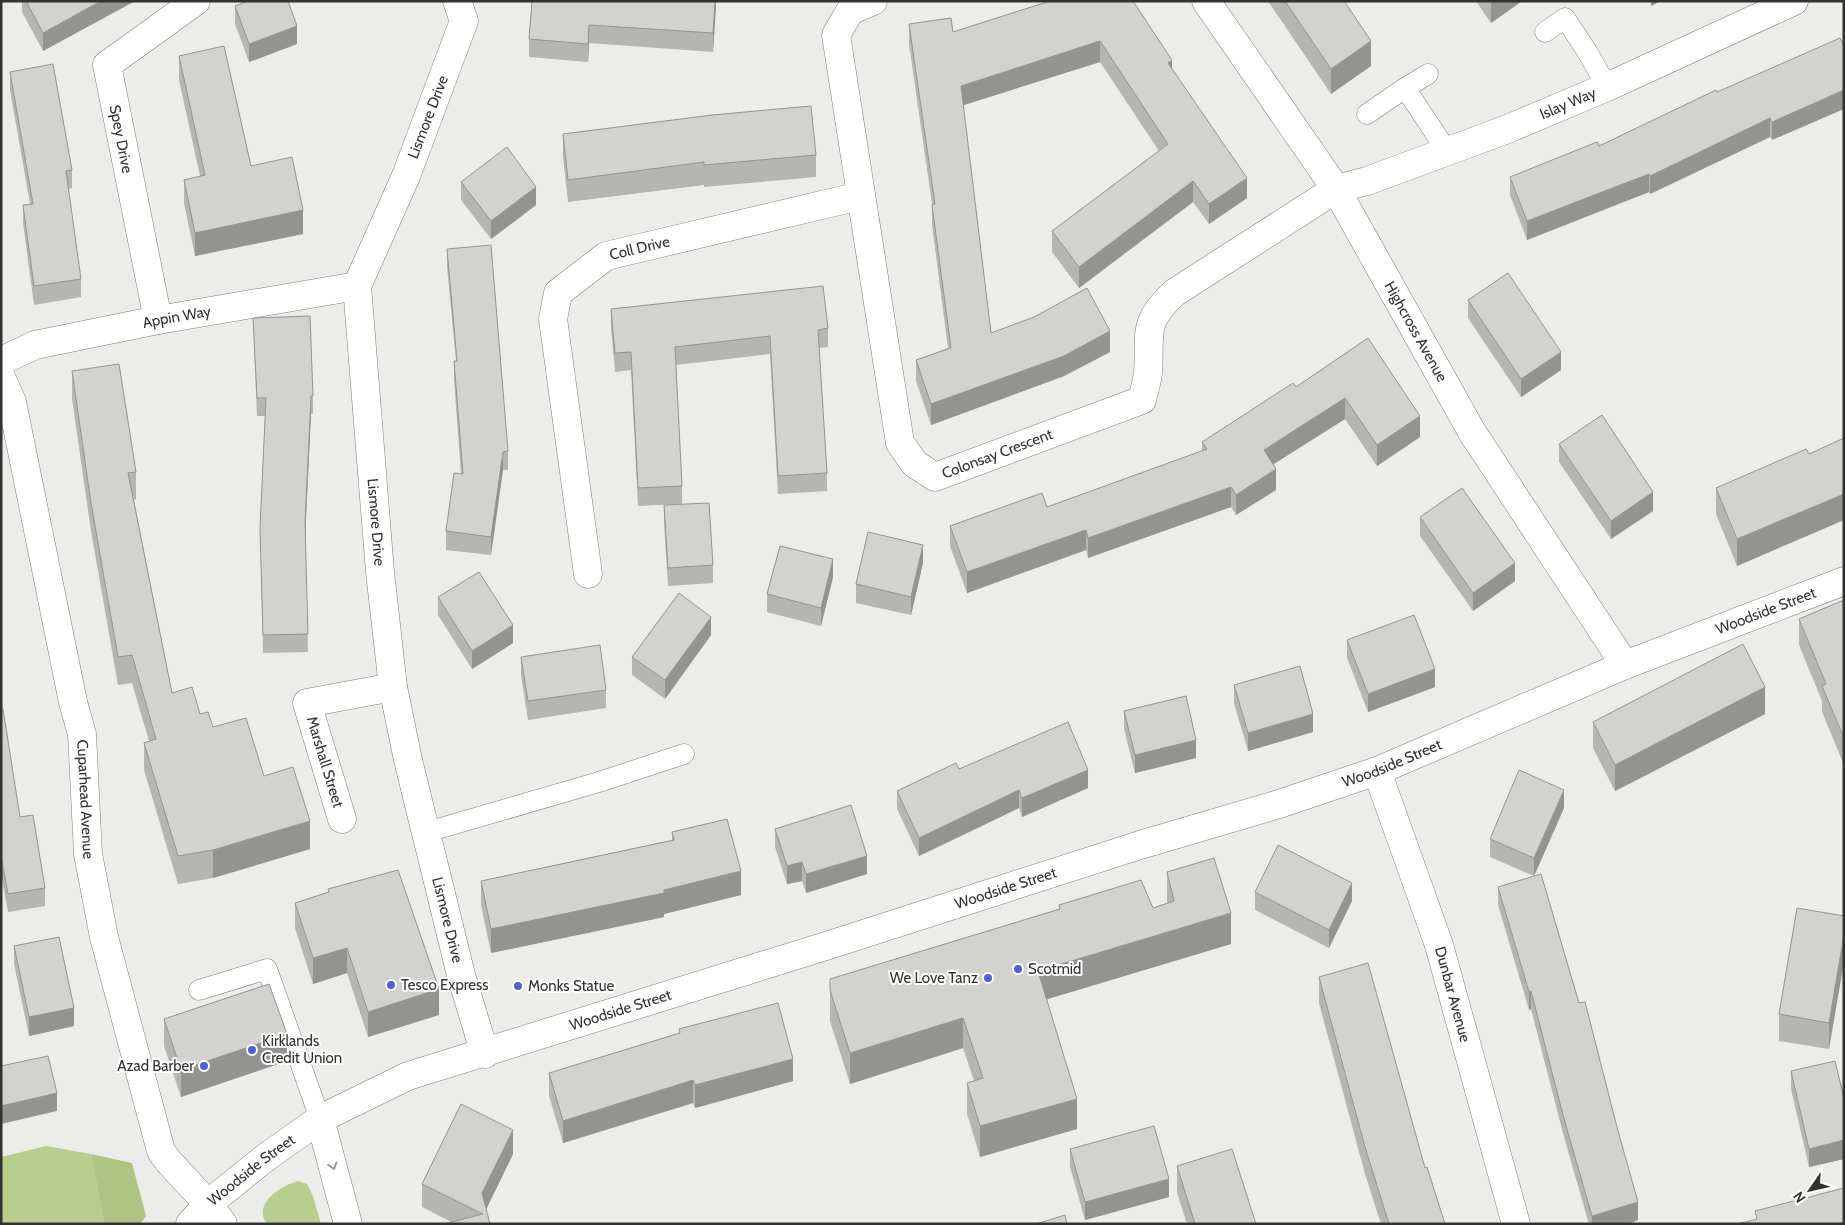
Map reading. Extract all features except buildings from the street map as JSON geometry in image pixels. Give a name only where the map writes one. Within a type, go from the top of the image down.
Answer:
[{"type":"street","name":"Spey Drive","points":[[158,320],[107,66],[196,1]]},
{"type":"street","name":"Colonsay Crescent","points":[[873,1],[850,11],[836,35],[900,443],[915,464],[935,477],[1142,400],[1148,374],[1148,332],[1160,306],[1174,293],[1336,189]]},
{"type":"street","name":"Highcross Avenue","points":[[1206,1],[1336,189],[1472,432],[1625,665]]},
{"type":"street","name":"Islay Way","points":[[1336,189],[1367,180],[1505,130],[1608,87],[1794,1]]},
{"type":"street","name":"Lismore Drive","points":[[460,2],[464,21],[406,176],[357,286],[380,572],[393,687],[408,760],[461,975],[485,1054]]},
{"type":"street","name":"Coll Drive","points":[[588,574],[553,319],[558,293],[606,256],[860,196]]},
{"type":"street","name":"Appin Way","points":[[1,360],[35,346],[158,320],[357,286]]},
{"type":"street","name":"Cuparhead Avenue","points":[[1,377],[12,402],[73,702],[82,734],[88,854],[104,937],[161,1151],[168,1162],[215,1214]]},
{"type":"street","name":"Woodside Street","points":[[190,1224],[215,1214],[265,1158],[320,1120],[408,1076],[485,1054],[1140,845],[1279,804],[1377,771],[1625,665],[1844,581]]},
{"type":"street","name":"Marshall Street","points":[[342,819],[307,703],[393,687]]},
{"type":"street","name":"Dunbar Avenue","points":[[1377,771],[1439,945],[1516,1224]]},
{"type":"street","points":[[320,1120],[348,1224]]},
{"type":"lane","points":[[1545,32],[1565,18],[1608,87]]},
{"type":"lane","points":[[1368,114],[1428,74]]},
{"type":"lane","points":[[1405,88],[1447,151]]},
{"type":"lane","points":[[427,832],[599,782],[684,754]]},
{"type":"lane","points":[[199,990],[268,969],[320,1120]]},
{"type":"green space","points":[[46,1146],[91,1154],[104,1224],[1,1224],[1,1157]]},
{"type":"green space","points":[[91,1154],[132,1163],[146,1216],[140,1224],[104,1224]]},
{"type":"green space","points":[[298,1181],[307,1184],[313,1196],[321,1224],[267,1224],[263,1217],[265,1203],[283,1187]]},
{"type":"place","name":"Scotmid","points":[[1018,969]]},
{"type":"place","name":"We Love Tanz","points":[[988,978]]},
{"type":"place","name":"Tesco Express","points":[[391,985]]},
{"type":"place","name":"Monks Statue","points":[[518,986]]},
{"type":"place","name":"Kirklands Credit Union","points":[[252,1050]]},
{"type":"place","name":"Azad Barber","points":[[204,1066]]}]
